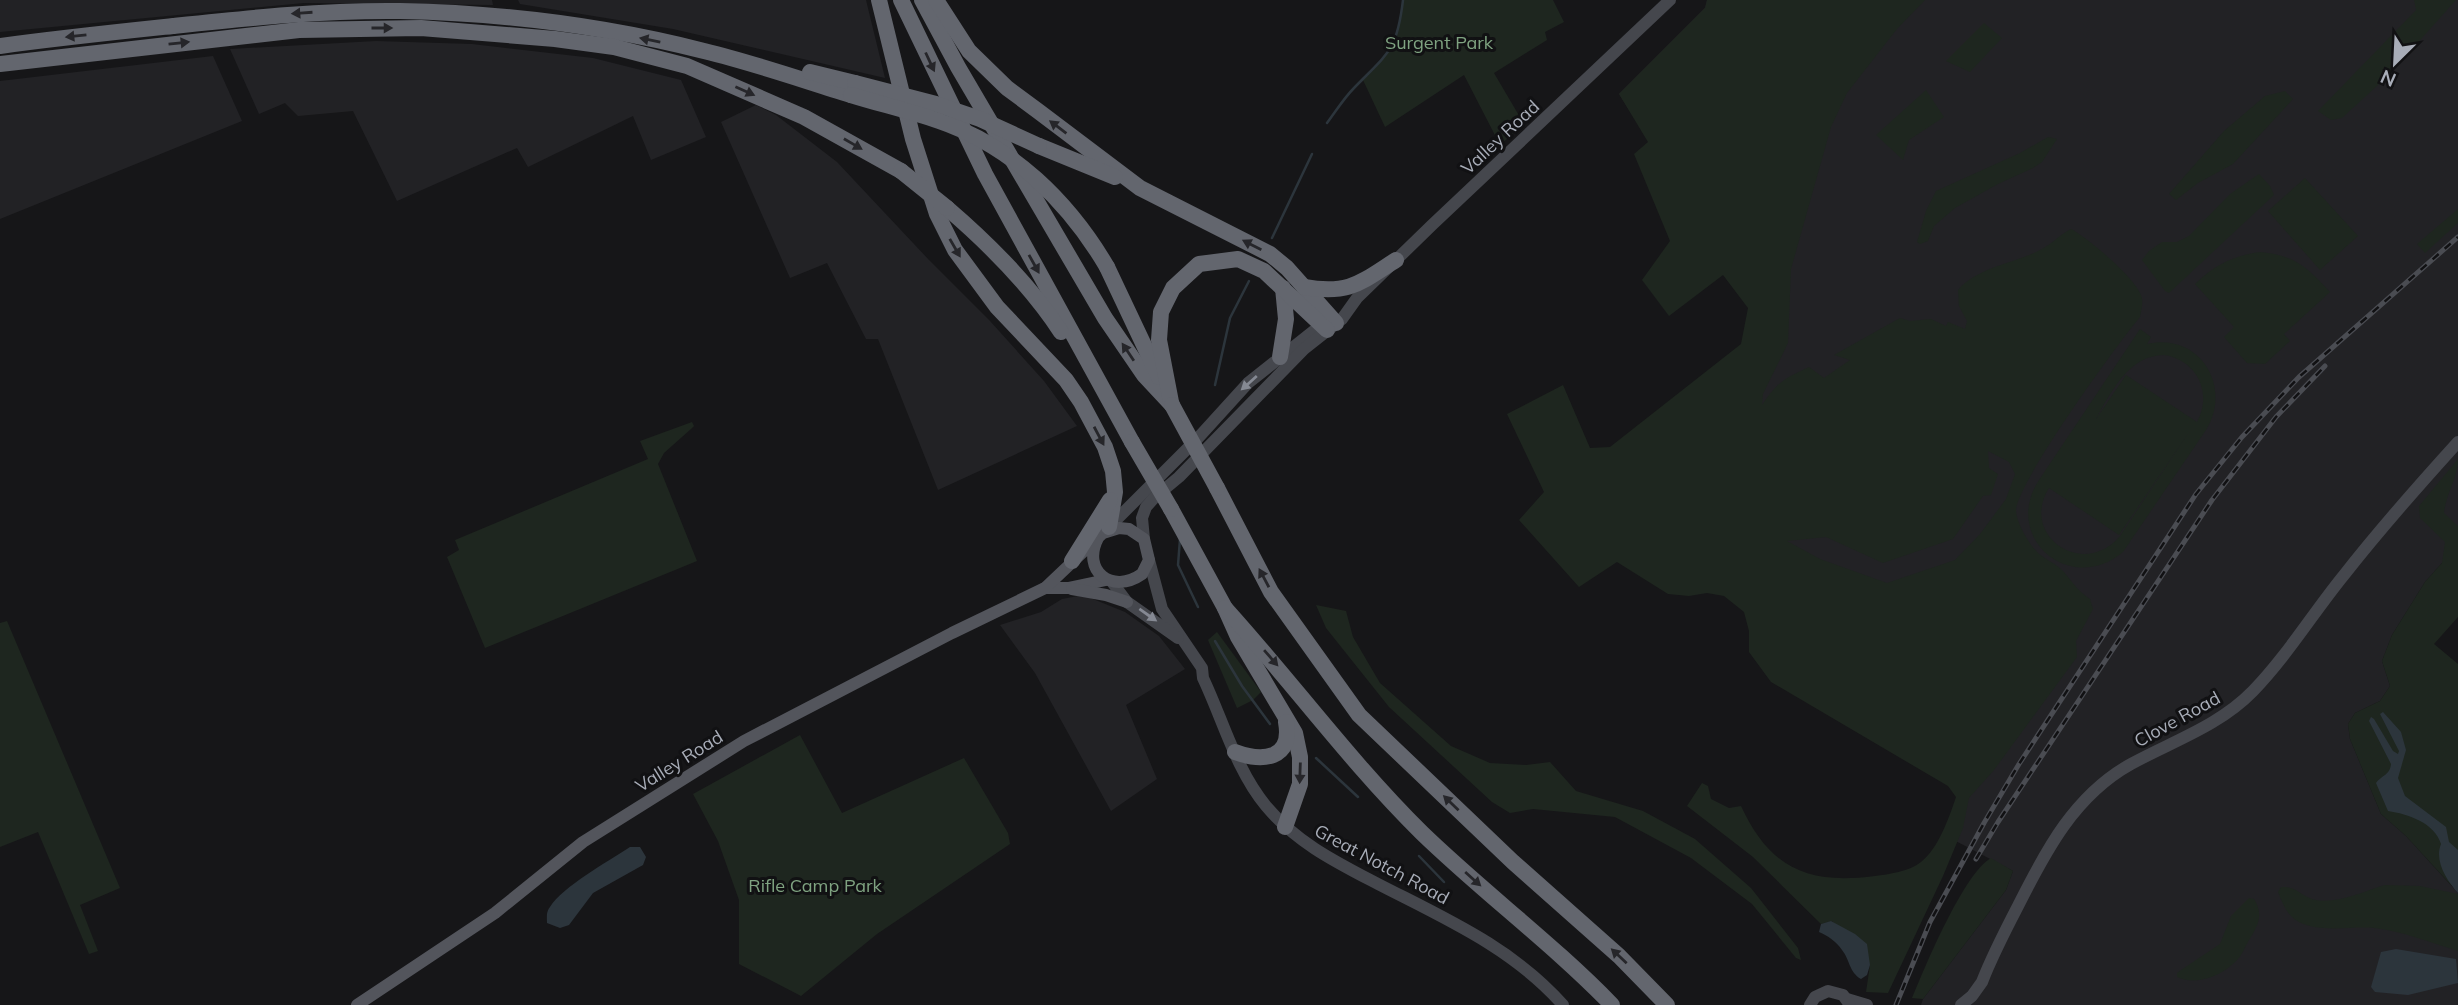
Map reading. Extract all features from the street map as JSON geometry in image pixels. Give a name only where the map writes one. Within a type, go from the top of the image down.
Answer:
[{"type":"highway","points":[[879,0],[913,139],[937,214],[955,250],[997,307],[1066,380],[1082,402],[1105,447],[1113,471],[1115,492],[1103,533]]},
{"type":"highway","points":[[901,0],[985,174],[1225,608],[1238,638],[1295,733],[1301,770],[1300,784],[1285,827]]},
{"type":"highway","points":[[922,0],[958,67],[1105,318],[1144,375],[1172,405]]},
{"type":"highway","points":[[936,0],[969,51],[1007,88],[1140,188]]},
{"type":"highway","points":[[0,46],[255,17],[325,12],[402,11],[568,24],[695,48],[853,89],[936,104],[1140,188],[1270,254],[1287,268],[1304,288],[1329,324]]},
{"type":"highway","points":[[0,64],[299,30],[421,28],[555,39],[614,47],[687,66],[804,117],[901,171],[947,208],[989,244],[1051,316],[1132,442]]},
{"type":"highway","points":[[853,89],[979,139],[1015,161],[1061,202],[1086,233],[1107,267],[1172,405],[1271,592],[1359,715],[1513,862],[1619,956],[1667,1005]]},
{"type":"highway","points":[[1172,405],[1159,340],[1161,312],[1172,288],[1199,264],[1238,259],[1264,271],[1329,324]]},
{"type":"highway","points":[[1304,288],[1325,291],[1354,287],[1396,260]]},
{"type":"highway","points":[[1280,357],[1286,319],[1283,288]]},
{"type":"highway","points":[[1072,561],[1115,492]]},
{"type":"highway","points":[[1225,608],[1275,663],[1368,777],[1413,824],[1584,976],[1612,1005]]},
{"type":"highway","points":[[1235,752],[1260,759],[1276,753],[1286,738],[1286,720]]},
{"type":"main road","points":[[1119,528],[1129,529],[1144,539],[1149,560],[1142,574],[1136,579],[1121,584],[1109,581],[1100,574],[1093,560],[1094,546],[1103,533],[1119,528]]},
{"type":"main road","name":"Valley Road","points":[[357,1005],[495,913],[583,842],[744,741],[1045,588],[1103,533]]},
{"type":"main road","name":"Valley Road","points":[[1045,588],[1068,588],[1094,581],[1109,581]]},
{"type":"main road","points":[[1068,588],[1106,594],[1127,601]]},
{"type":"street","name":"Valley Road","points":[[1144,539],[1142,518],[1146,507],[1179,477],[1329,324],[1339,309],[1354,301],[1670,0]]},
{"type":"street","name":"Valley Road","points":[[1103,533],[1198,438],[1248,383],[1280,357],[1329,324]]},
{"type":"street","name":"Clove Road","points":[[1961,1005],[1978,989],[2029,883],[2074,810],[2100,783],[2131,764],[2216,721],[2244,700],[2261,682],[2345,573],[2458,442]]},
{"type":"street","name":"Great Notch Road","points":[[1149,560],[1162,609],[1202,668],[1203,678],[1254,790],[1285,827],[1324,856],[1501,950],[1533,975],[1563,1005]]},
{"type":"street","name":"Great Notch Road","points":[[1109,581],[1127,601],[1187,645]]},
{"type":"street","points":[[1809,1003],[1818,994],[1828,991],[1839,992],[1848,1002],[1867,1005]]},
{"type":"shaded area","points":[[0,0],[492,0],[493,5],[304,3],[0,32]]},
{"type":"shaded area","points":[[518,0],[866,0],[885,78],[673,29],[520,4]]},
{"type":"shaded area","points":[[1707,0],[2458,0],[2458,556],[2442,563],[2425,582],[2392,635],[2382,661],[2390,686],[2380,701],[2355,713],[2348,724],[2350,739],[2381,814],[2406,836],[2458,893],[2458,1005],[1921,1005],[2006,890],[2013,871],[1950,838],[1966,804],[1782,552],[1737,408],[1767,329],[1619,94],[1705,8]]},
{"type":"shaded area","points":[[376,41],[472,44],[593,58],[681,80],[706,137],[651,160],[633,116],[528,167],[517,148],[397,201],[353,111],[298,116],[285,103],[259,114],[230,49]]},
{"type":"shaded area","points":[[213,56],[242,121],[0,219],[0,81]]},
{"type":"shaded area","points":[[756,105],[776,115],[837,162],[990,321],[1044,381],[1077,426],[938,490],[878,339],[866,339],[827,263],[790,278],[721,122]]},
{"type":"shaded area","points":[[1088,597],[1125,612],[1159,636],[1185,669],[1126,705],[1157,779],[1111,811],[1035,673],[1000,625],[1041,612],[1062,599]]},
{"type":"shaded area","points":[[2383,712],[2401,732],[2406,750],[2398,778],[2405,796],[2446,827],[2449,842],[2458,850],[2458,893],[2440,864],[2441,844],[2433,830],[2404,814],[2388,811],[2376,783],[2387,773],[2391,764],[2369,721],[2371,717],[2393,751],[2398,754],[2399,751],[2380,714]]},
{"type":"shaded area","points":[[630,847],[640,847],[646,857],[643,865],[593,893],[569,925],[560,928],[547,923],[547,914],[556,899]]},
{"type":"shaded area","points":[[1831,921],[1867,944],[1870,965],[1867,975],[1861,979],[1854,973],[1837,944],[1819,932],[1821,924]]},
{"type":"shaded area","points":[[2396,949],[2456,959],[2458,983],[2408,995],[2375,992],[2371,987],[2381,952]]},
{"type":"green space","name":"Surgent Park","points":[[1403,0],[1553,0],[1564,22],[1545,32],[1547,40],[1494,73],[1524,124],[1500,145],[1464,75],[1385,127],[1363,80],[1392,44],[1399,25]]},
{"type":"green space","points":[[1707,0],[1925,0],[1897,29],[1847,93],[1831,127],[1791,269],[1788,343],[1763,394],[1762,405],[1782,382],[1809,367],[1824,378],[1850,360],[1834,355],[1900,318],[1910,321],[1931,319],[1946,326],[1948,322],[1965,329],[1967,321],[1959,306],[1958,290],[1966,282],[1985,271],[2042,249],[2071,229],[2099,249],[2120,269],[2137,287],[2142,298],[2140,317],[2049,445],[2020,496],[2016,511],[2021,528],[2035,549],[2061,569],[2090,599],[2093,609],[2076,641],[2077,657],[1994,770],[1969,798],[1963,828],[1888,993],[1866,992],[1870,965],[1832,921],[1821,924],[1753,857],[1687,806],[1702,783],[1708,786],[1711,799],[1729,808],[1741,806],[1765,844],[1778,858],[1793,868],[1829,878],[1851,878],[1904,870],[1921,862],[1933,849],[1950,814],[1956,797],[1948,786],[1771,682],[1749,652],[1749,631],[1744,612],[1724,596],[1707,593],[1689,596],[1668,594],[1617,562],[1579,587],[1519,520],[1544,492],[1507,414],[1563,385],[1590,448],[1610,447],[1741,344],[1748,308],[1723,275],[1669,316],[1642,280],[1670,241],[1634,154],[1648,142],[1619,94],[1705,8]],"holes":[[[1988,451],[2009,462],[2015,474],[2006,499],[1980,534],[1955,560],[1887,583],[1820,559],[1787,541],[1826,537],[1883,563],[1953,539],[1983,496],[1991,495],[1998,474],[1989,468]]]},
{"type":"green space","points":[[2414,0],[2456,0],[2389,75],[2342,118],[2331,120],[2318,111],[2416,10]]},
{"type":"green space","points":[[1984,23],[2002,38],[1970,72],[1946,61]]},
{"type":"green space","points":[[1926,90],[1944,117],[1909,140],[1903,160],[1876,135]]},
{"type":"green space","points":[[2285,91],[2293,99],[2233,164],[2198,183],[2176,200],[2169,194],[2224,131],[2265,96]]},
{"type":"green space","points":[[2048,137],[2057,139],[2042,162],[1955,208],[1934,226],[1928,241],[1920,244],[1917,242],[1926,211],[1936,191],[2020,153]]},
{"type":"green space","points":[[2259,174],[2274,195],[2169,293],[2165,291],[2142,260],[2149,251],[2162,242],[2177,242],[2189,236],[2230,194]]},
{"type":"green space","points":[[2305,178],[2358,236],[2320,270],[2268,211]]},
{"type":"green space","points":[[2458,209],[2458,223],[2425,253],[2417,244]]},
{"type":"green space","points":[[2260,252],[2291,259],[2330,292],[2284,334],[2290,341],[2265,364],[2247,363],[2224,337],[2234,327],[2195,284],[2224,262]]},
{"type":"green space","points":[[2140,329],[2151,337],[2147,344],[2166,342],[2182,346],[2196,354],[2206,366],[2213,380],[2215,396],[2213,413],[2206,430],[2123,552],[2103,564],[2083,567],[2064,564],[2047,554],[2035,540],[2029,522],[2030,502],[2039,480]],"holes":[[[2164,355],[2185,364],[2199,380],[2203,400],[2197,422],[2126,375],[2096,419],[2115,387],[2131,368],[2141,361]],[[2189,432],[2120,536],[2105,548],[2089,554],[2073,553],[2059,546],[2049,535],[2042,522],[2042,505],[2049,488],[2119,535]]]},
{"type":"green space","points":[[692,422],[694,426],[664,453],[658,464],[697,561],[485,648],[447,557],[459,550],[455,540],[648,459],[640,441]]},
{"type":"green space","points":[[2458,459],[2444,513],[2458,526],[2458,617],[2434,644],[2458,664],[2458,886],[2451,885],[2406,836],[2381,814],[2350,739],[2348,724],[2355,713],[2380,701],[2390,686],[2382,661],[2392,635],[2425,582],[2442,563],[2445,542],[2420,518],[2419,506]]},
{"type":"green space","points":[[1316,605],[1346,611],[1353,637],[1380,683],[1451,746],[1490,763],[1526,765],[1550,762],[1576,791],[1643,811],[1695,839],[1751,888],[1798,948],[1801,960],[1796,958],[1752,904],[1691,858],[1615,817],[1533,809],[1510,813],[1492,802],[1389,707],[1326,628]]},
{"type":"green space","points":[[7,621],[120,888],[80,905],[98,951],[89,954],[38,832],[0,847],[0,623]]},
{"type":"green space","points":[[1217,632],[1261,692],[1253,700],[1237,708],[1208,640]]},
{"type":"green space","name":"Rifle Camp Park","points":[[800,735],[842,813],[964,758],[1008,833],[1010,844],[877,934],[801,996],[739,964],[739,900],[718,841],[693,794]]},
{"type":"green space","points":[[1991,858],[2013,871],[2006,890],[1923,999],[1912,998],[1958,900],[1980,867]]},
{"type":"green space","points":[[2385,885],[2420,886],[2458,894],[2458,951],[2385,930],[2308,925],[2291,916],[2278,892],[2281,887],[2286,887],[2312,899],[2330,901]]},
{"type":"green space","points":[[2249,898],[2254,899],[2257,905],[2259,920],[2235,962],[2212,977],[2185,980],[2177,977],[2177,973],[2220,944],[2231,916]]},
{"type":"waterway","points":[[1327,123],[1347,96],[1389,50],[1398,30],[1403,0]]},
{"type":"waterway","points":[[1272,238],[1312,154]]},
{"type":"waterway","points":[[1215,385],[1230,318],[1249,281]]},
{"type":"waterway","points":[[1180,539],[1178,565],[1198,607]]},
{"type":"waterway","points":[[1215,641],[1242,686],[1270,724]]},
{"type":"waterway","points":[[1316,758],[1358,797]]},
{"type":"waterway","points":[[1419,856],[1444,882]]},
{"type":"railway","points":[[1896,1005],[1930,922],[1984,823],[2019,764],[2196,494],[2242,437],[2299,377],[2458,237]]},
{"type":"railway","points":[[1976,859],[2212,500],[2276,417],[2325,366]]}]
